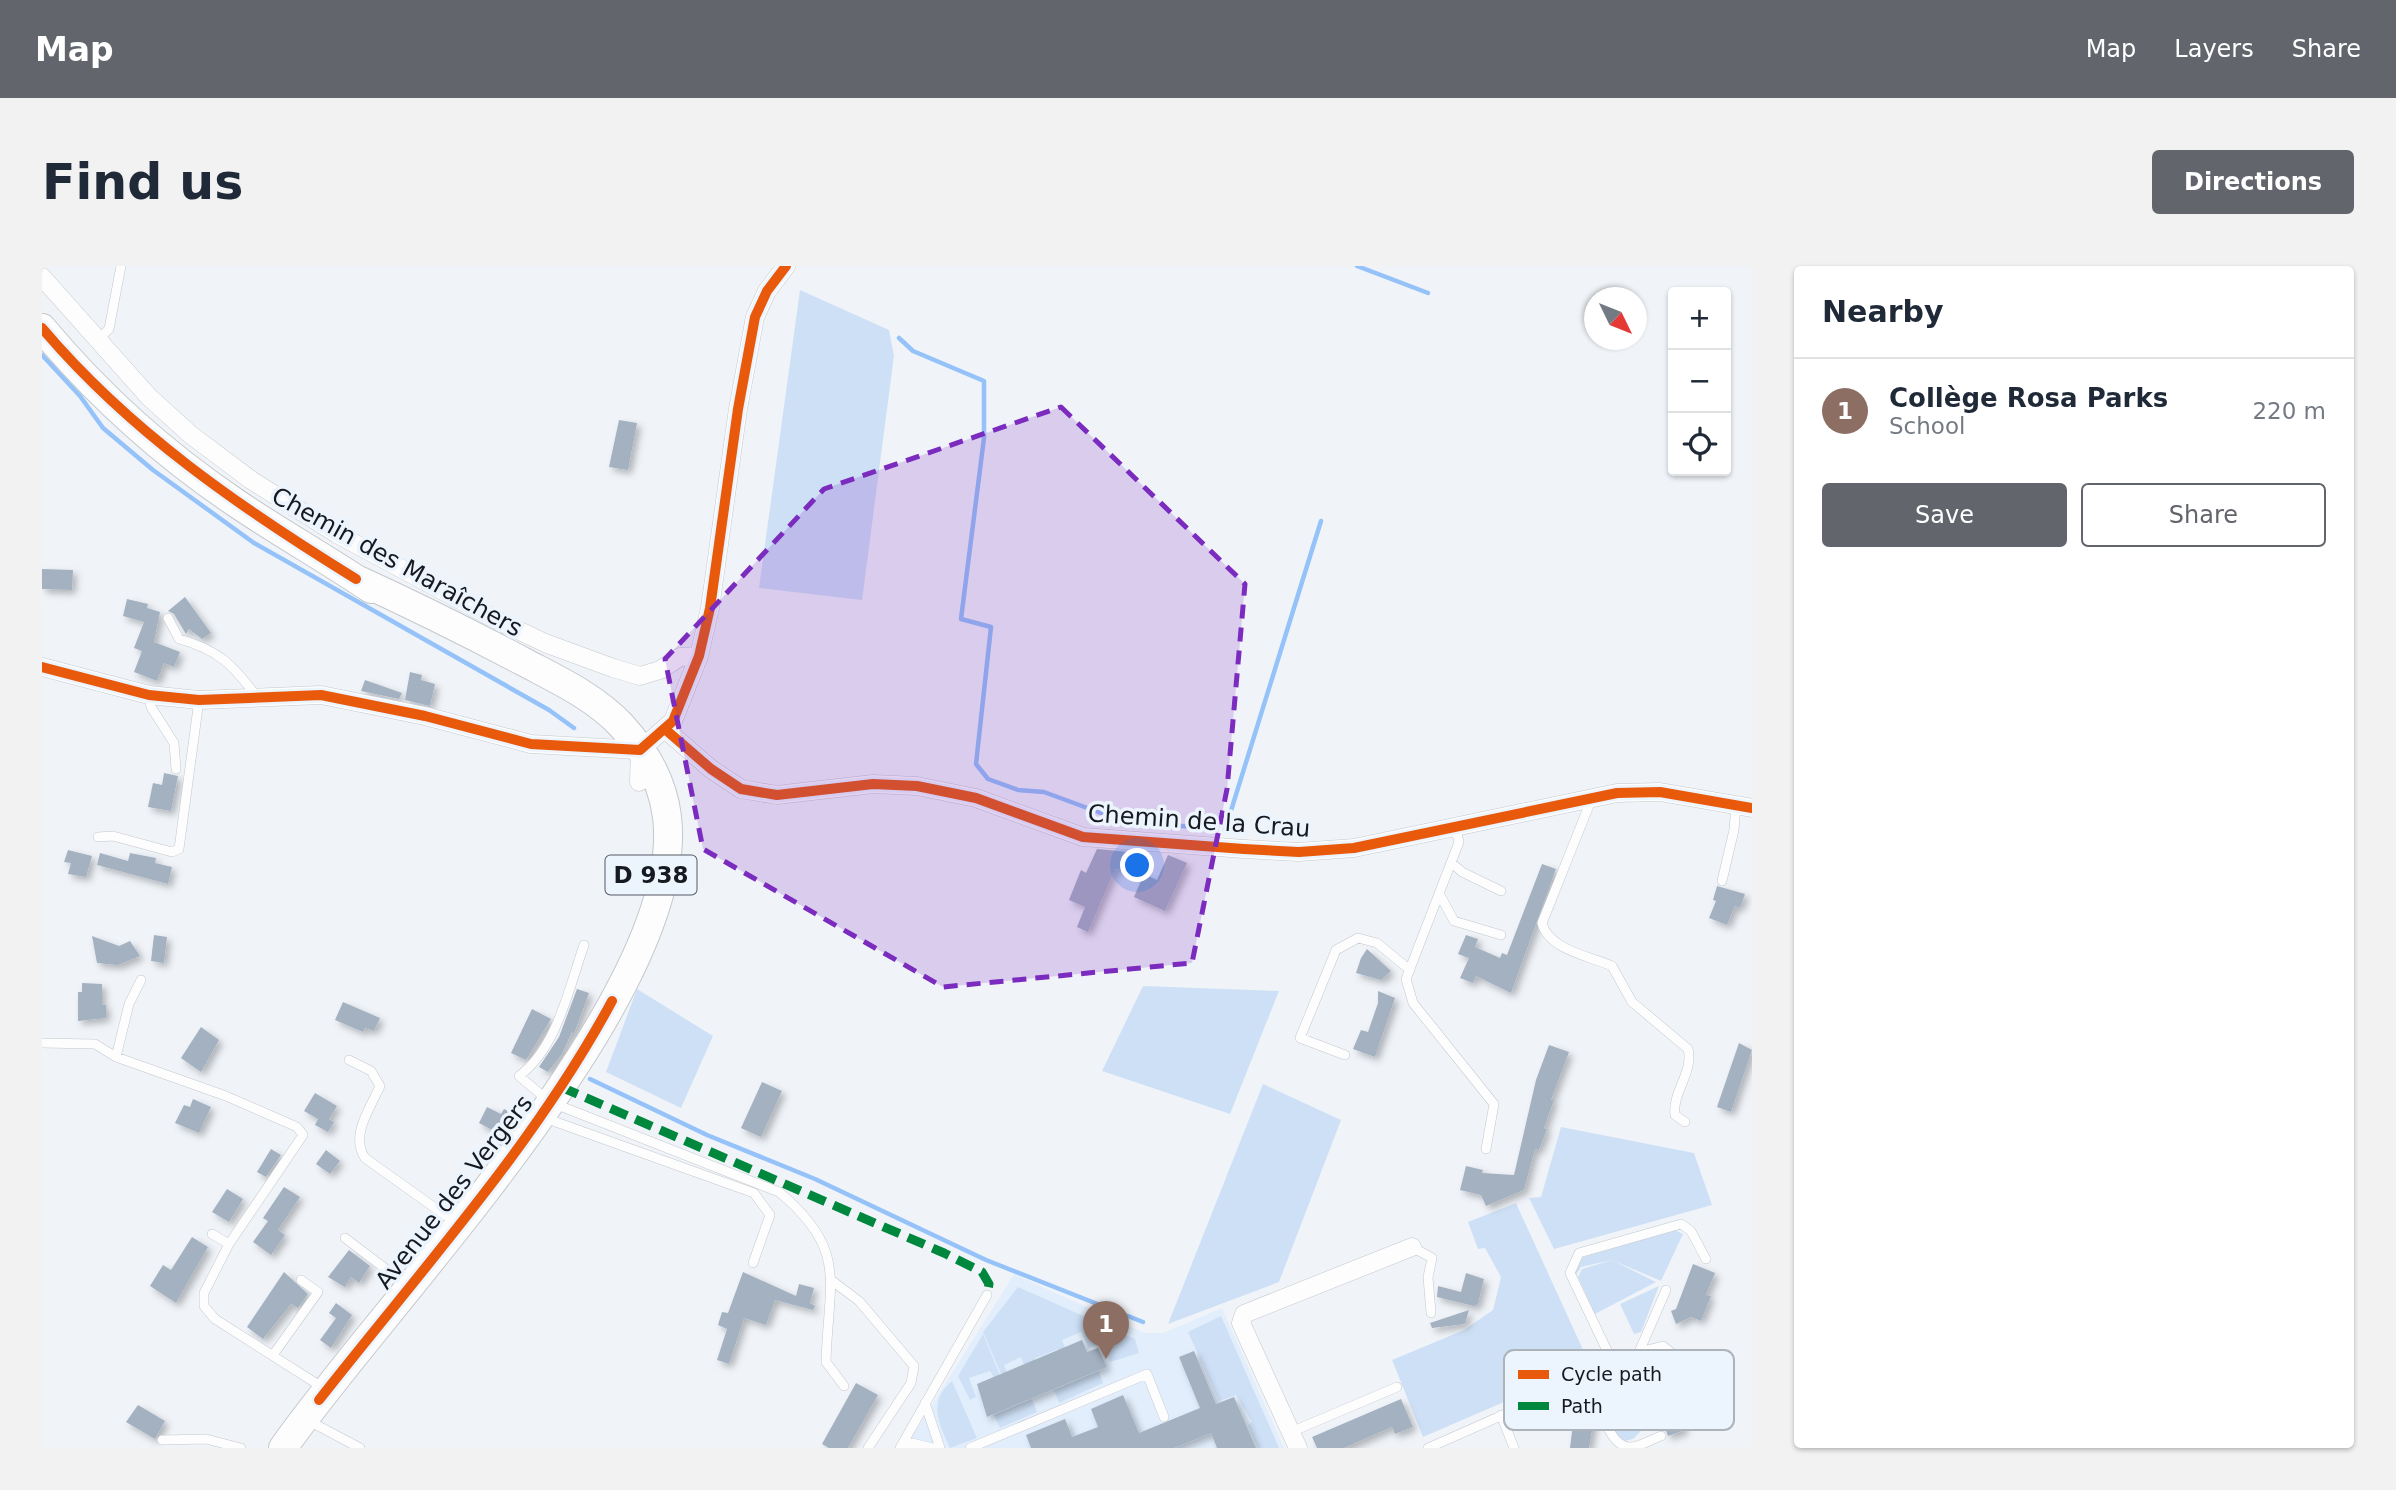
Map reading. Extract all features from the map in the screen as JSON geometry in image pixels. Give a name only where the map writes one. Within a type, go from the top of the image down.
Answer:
[{"type":"main road","name":"D 938","points":[[42,328],[110,399],[193,471],[235,502],[399,608],[579,711],[653,770],[667,817],[666,867],[641,944],[612,1001]]},
{"type":"main road","name":"D 938","points":[[356,579],[553,677],[608,713],[630,750],[652,823],[653,862],[645,906],[612,1001]]},
{"type":"main road","name":"Avenue des Vergers","points":[[283,1448],[545,1109],[590,1043],[612,1001]]},
{"type":"street","points":[[42,667],[149,695],[199,700],[321,695],[425,716],[531,744],[630,750],[666,730],[679,711],[699,656],[710,608],[738,409],[755,317],[767,291],[786,266]]},
{"type":"street","name":"Chemin des Maraîchers","points":[[42,277],[149,397],[191,435],[251,480],[337,534],[545,643],[640,676],[660,670],[680,657],[699,656]]},
{"type":"street","name":"Chemin de la Crau","points":[[666,730],[711,769],[741,789],[777,794],[873,784],[917,786],[976,798],[1083,837],[1299,852],[1354,848],[1593,797],[1660,792],[1744,806]]},
{"type":"street","points":[[1294,1440],[1241,1323],[1244,1314],[1412,1247]]},
{"type":"lane","points":[[97,341],[109,329],[121,266]]},
{"type":"lane","points":[[169,618],[179,639],[213,650],[228,662],[258,698]]},
{"type":"lane","points":[[149,695],[151,707],[174,743],[176,769]]},
{"type":"lane","points":[[98,837],[113,836],[172,852],[178,849],[199,700]]},
{"type":"lane","points":[[1593,797],[1542,923],[1544,932],[1555,944],[1612,966],[1632,1002],[1688,1049],[1689,1064],[1674,1107],[1675,1115],[1685,1122]]},
{"type":"lane","points":[[1722,881],[1734,830],[1744,806]]},
{"type":"lane","points":[[1455,826],[1460,842],[1410,970],[1407,988],[1413,1003],[1494,1104],[1486,1149]]},
{"type":"lane","points":[[1452,864],[1462,872],[1501,891]]},
{"type":"lane","points":[[1440,895],[1454,920],[1501,935]]},
{"type":"lane","points":[[1345,1055],[1300,1038],[1336,950],[1358,938],[1377,943],[1410,970]]},
{"type":"lane","points":[[584,945],[553,1030],[535,1064],[519,1076],[545,1109],[754,1193],[770,1214],[753,1263]]},
{"type":"lane","points":[[116,1057],[130,1004],[141,980]]},
{"type":"lane","points":[[42,1043],[95,1044],[116,1057],[226,1096],[297,1127],[303,1135],[229,1244],[204,1293],[204,1306],[215,1319],[326,1390]]},
{"type":"lane","points":[[349,1060],[371,1070],[380,1086],[359,1131],[358,1141],[365,1158],[457,1224]]},
{"type":"lane","points":[[545,1109],[779,1192],[803,1212],[821,1236],[831,1280],[826,1362],[844,1386]]},
{"type":"lane","points":[[1607,1350],[1570,1273],[1579,1253],[1681,1224],[1691,1231],[1706,1259]]},
{"type":"lane","points":[[212,1234],[229,1244]]},
{"type":"lane","points":[[345,1238],[409,1286]]},
{"type":"lane","points":[[1412,1247],[1432,1258],[1428,1278],[1431,1313]]},
{"type":"lane","points":[[273,1355],[317,1292],[302,1280]]},
{"type":"lane","points":[[831,1280],[859,1301],[914,1366],[911,1383],[869,1448]]},
{"type":"lane","points":[[1640,1350],[1667,1290]]},
{"type":"lane","points":[[902,1448],[987,1295]]},
{"type":"lane","points":[[1647,1350],[1663,1346],[1668,1350]]},
{"type":"lane","points":[[970,1448],[1147,1374],[1164,1417]]},
{"type":"lane","points":[[1294,1440],[1397,1387]]},
{"type":"lane","points":[[925,1403],[940,1448]]},
{"type":"lane","points":[[1428,1448],[1504,1414]]},
{"type":"lane","points":[[1501,1415],[1504,1423]]},
{"type":"lane","points":[[304,1418],[360,1448]]},
{"type":"lane","points":[[1507,1430],[1514,1448]]},
{"type":"lane","points":[[1610,1430],[1617,1443],[1630,1447],[1661,1436]]},
{"type":"lane","points":[[162,1440],[206,1439],[242,1448]]},
{"type":"lane","points":[[902,1448],[912,1443],[933,1448]]},
{"type":"highlighted area","points":[[1061,407],[1245,584],[1227,789],[1192,963],[943,987],[703,849],[665,659],[824,489]]},
{"type":"shaded area","points":[[800,290],[889,330],[894,356],[862,600],[759,588]]},
{"type":"shaded area","points":[[1143,986],[1279,991],[1230,1114],[1102,1071]]},
{"type":"shaded area","points":[[637,989],[713,1036],[681,1108],[606,1072]]},
{"type":"shaded area","points":[[1263,1084],[1341,1120],[1279,1282],[1168,1324]]},
{"type":"shaded area","points":[[1561,1127],[1694,1153],[1712,1205],[1554,1249],[1529,1198],[1541,1197]]},
{"type":"shaded area","points":[[1516,1203],[1583,1350],[1504,1350],[1504,1402],[1423,1437],[1392,1360],[1464,1330],[1493,1310],[1501,1277],[1485,1248],[1478,1249],[1468,1222]]},
{"type":"shaded area","points":[[1675,1230],[1683,1234],[1661,1281],[1614,1261],[1656,1282],[1595,1314],[1578,1277],[1582,1269],[1612,1260],[1581,1267],[1576,1275],[1574,1271],[1580,1258]]},
{"type":"shaded area","points":[[1014,1274],[1144,1333],[1163,1333],[1222,1308],[1284,1448],[905,1448]]},
{"type":"shaded area","points":[[1659,1286],[1641,1332],[1634,1334],[1620,1304]]},
{"type":"shaded area","points":[[1018,1287],[1135,1339],[1139,1353],[1110,1362],[1102,1344],[1089,1348],[1081,1332],[1062,1340],[1069,1358],[1063,1361],[1058,1349],[1035,1358],[1040,1371],[1028,1375],[1021,1357],[1004,1365],[1011,1382],[1006,1385],[983,1332]]},
{"type":"shaded area","points":[[1221,1316],[1279,1448],[1258,1448],[1248,1425],[1252,1422],[1236,1395],[1219,1401],[1188,1332]]},
{"type":"shaded area","points":[[983,1334],[1004,1385],[999,1387],[990,1371],[969,1378],[976,1397],[970,1400],[958,1376]]},
{"type":"shaded area","points":[[1099,1371],[1103,1383],[1059,1403],[1054,1390]]},
{"type":"shaded area","points":[[952,1381],[977,1438],[950,1448],[939,1421],[937,1405],[944,1389]]},
{"type":"shaded area","points":[[1032,1399],[1037,1412],[1000,1428],[994,1415]]},
{"type":"shaded area","points":[[1614,1430],[1641,1430],[1633,1439],[1624,1441],[1616,1435]]},
{"type":"building","points":[[619,420],[637,423],[628,470],[609,467]]},
{"type":"building","points":[[42,569],[73,570],[72,590],[42,589]]},
{"type":"building","points":[[185,597],[211,633],[202,639],[189,629],[186,634],[174,614],[168,611]]},
{"type":"building","points":[[127,599],[148,604],[147,608],[160,612],[154,642],[180,652],[174,667],[164,663],[157,681],[134,672],[142,651],[134,648],[144,622],[123,616]]},
{"type":"building","points":[[410,672],[422,675],[421,680],[435,684],[430,706],[405,700]]},
{"type":"building","points":[[365,680],[402,693],[399,699],[361,691]]},
{"type":"building","points":[[164,773],[178,776],[171,811],[148,807],[153,783],[162,785]]},
{"type":"building","points":[[1097,849],[1129,852],[1122,870],[1115,869],[1088,932],[1077,927],[1085,907],[1069,900],[1081,870],[1086,873]]},
{"type":"building","points":[[68,850],[92,856],[86,877],[68,874],[71,863],[64,862]]},
{"type":"building","points":[[100,853],[128,861],[130,853],[156,858],[155,863],[172,867],[168,884],[97,865]]},
{"type":"building","points":[[1168,855],[1187,863],[1165,911],[1134,897],[1144,874],[1157,880]]},
{"type":"building","points":[[1542,864],[1556,869],[1511,993],[1476,976],[1473,983],[1460,978],[1469,958],[1458,954],[1466,935],[1478,939],[1475,947],[1500,958],[1502,953],[1507,955]]},
{"type":"building","points":[[1717,886],[1745,894],[1740,908],[1735,906],[1727,925],[1709,918],[1716,901],[1713,900]]},
{"type":"building","points":[[154,935],[167,937],[164,963],[151,961]]},
{"type":"building","points":[[92,936],[119,946],[130,941],[140,956],[118,965],[97,963]]},
{"type":"building","points":[[1367,949],[1391,971],[1381,980],[1356,973]]},
{"type":"building","points":[[82,983],[102,984],[102,1005],[106,1005],[106,1018],[78,1021],[78,992],[82,992]]},
{"type":"building","points":[[577,989],[589,993],[574,1034],[572,1032],[562,1054],[548,1072],[539,1067],[559,1037]]},
{"type":"building","points":[[1378,991],[1395,998],[1375,1057],[1353,1049],[1361,1030],[1368,1032],[1378,1003]]},
{"type":"building","points":[[343,1002],[380,1018],[374,1031],[365,1028],[363,1032],[335,1020]]},
{"type":"building","points":[[532,1009],[551,1019],[526,1060],[511,1053]]},
{"type":"building","points":[[201,1027],[219,1040],[201,1072],[181,1058]]},
{"type":"building","points":[[1739,1043],[1752,1050],[1731,1112],[1717,1107]]},
{"type":"building","points":[[1549,1045],[1569,1052],[1551,1100],[1554,1100],[1544,1128],[1547,1129],[1539,1150],[1535,1149],[1524,1190],[1486,1206],[1481,1195],[1460,1190],[1466,1166],[1483,1170],[1482,1173],[1514,1175],[1536,1080]]},
{"type":"building","points":[[762,1082],[782,1091],[761,1137],[741,1128]]},
{"type":"building","points":[[315,1093],[337,1106],[329,1119],[334,1122],[328,1132],[315,1125],[318,1119],[304,1111]]},
{"type":"building","points":[[193,1099],[211,1107],[199,1133],[175,1123],[184,1105],[190,1107]]},
{"type":"building","points":[[487,1107],[501,1114],[504,1109],[514,1114],[497,1148],[486,1143],[492,1130],[479,1123]]},
{"type":"building","points":[[271,1149],[281,1155],[266,1177],[257,1172]]},
{"type":"building","points":[[326,1150],[340,1161],[330,1174],[316,1164]]},
{"type":"building","points":[[284,1187],[300,1197],[278,1230],[285,1235],[271,1255],[253,1242],[268,1221],[263,1218]]},
{"type":"building","points":[[227,1189],[243,1199],[229,1222],[212,1212]]},
{"type":"building","points":[[192,1237],[208,1247],[176,1303],[150,1286],[163,1265],[171,1270]]},
{"type":"building","points":[[349,1250],[370,1266],[359,1283],[351,1277],[345,1287],[328,1277]]},
{"type":"building","points":[[1693,1264],[1715,1273],[1706,1295],[1711,1296],[1701,1321],[1691,1317],[1676,1324],[1671,1311],[1676,1309]]},
{"type":"building","points":[[284,1272],[308,1294],[298,1308],[291,1304],[263,1339],[247,1327]]},
{"type":"building","points":[[743,1272],[796,1296],[799,1284],[814,1288],[810,1303],[815,1306],[813,1310],[775,1300],[766,1325],[744,1318],[729,1364],[717,1360],[727,1329],[718,1325],[722,1312],[728,1313]]},
{"type":"building","points":[[1466,1273],[1484,1279],[1478,1304],[1474,1306],[1437,1297],[1438,1286],[1461,1292]]},
{"type":"building","points":[[336,1303],[352,1315],[331,1348],[320,1340],[336,1318],[329,1313]]},
{"type":"building","points":[[1469,1310],[1465,1324],[1432,1328],[1430,1323]]},
{"type":"building","points":[[1082,1340],[1087,1352],[1098,1348],[1107,1367],[987,1417],[977,1384]]},
{"type":"building","points":[[1194,1351],[1216,1404],[1234,1397],[1256,1448],[1217,1448],[1211,1433],[1174,1448],[1031,1448],[1026,1435],[1065,1419],[1072,1437],[1098,1427],[1091,1409],[1123,1395],[1139,1433],[1200,1408],[1179,1357]]},
{"type":"building","points":[[856,1383],[878,1395],[848,1448],[829,1448],[822,1444]]},
{"type":"building","points":[[1401,1399],[1413,1427],[1395,1434],[1392,1427],[1344,1448],[1317,1448],[1312,1437]]},
{"type":"building","points":[[138,1405],[165,1421],[155,1439],[126,1422]]},
{"type":"building","points":[[1572,1430],[1592,1430],[1589,1448],[1570,1448]]},
{"type":"building","points":[[1666,1430],[1685,1430],[1668,1436]]},
{"type":"waterway","points":[[1357,266],[1428,293]]},
{"type":"waterway","points":[[899,338],[913,351],[984,381],[984,438],[961,619],[991,627],[976,764],[988,779],[1018,790],[1044,792],[1128,823],[1198,827]]},
{"type":"waterway","points":[[42,355],[80,396],[103,428],[153,470],[254,543],[549,710],[574,728]]},
{"type":"waterway","points":[[1225,830],[1321,521]]},
{"type":"waterway","points":[[590,1079],[707,1135],[815,1179],[986,1260],[1143,1322]]},
{"type":"marked path","points":[[561,1087],[944,1253],[982,1272],[989,1284],[987,1295]]},
{"type":"cycle path","points":[[42,667],[149,695],[199,700],[321,695],[425,716],[531,744],[640,750],[673,721],[699,656],[710,608],[738,409],[755,317],[767,291],[786,266]]},
{"type":"cycle path","points":[[42,328],[112,401],[189,466],[229,496],[356,579]]},
{"type":"cycle path","points":[[666,730],[711,769],[741,789],[777,795],[873,784],[917,786],[976,798],[1083,837],[1244,849],[1299,852],[1354,848],[1617,793],[1660,792],[1752,808]]},
{"type":"cycle path","points":[[319,1400],[512,1157],[548,1106],[612,1001]]},
{"type":"place","name":"Collège Rosa Parks","points":[[1106,1359]]}]
